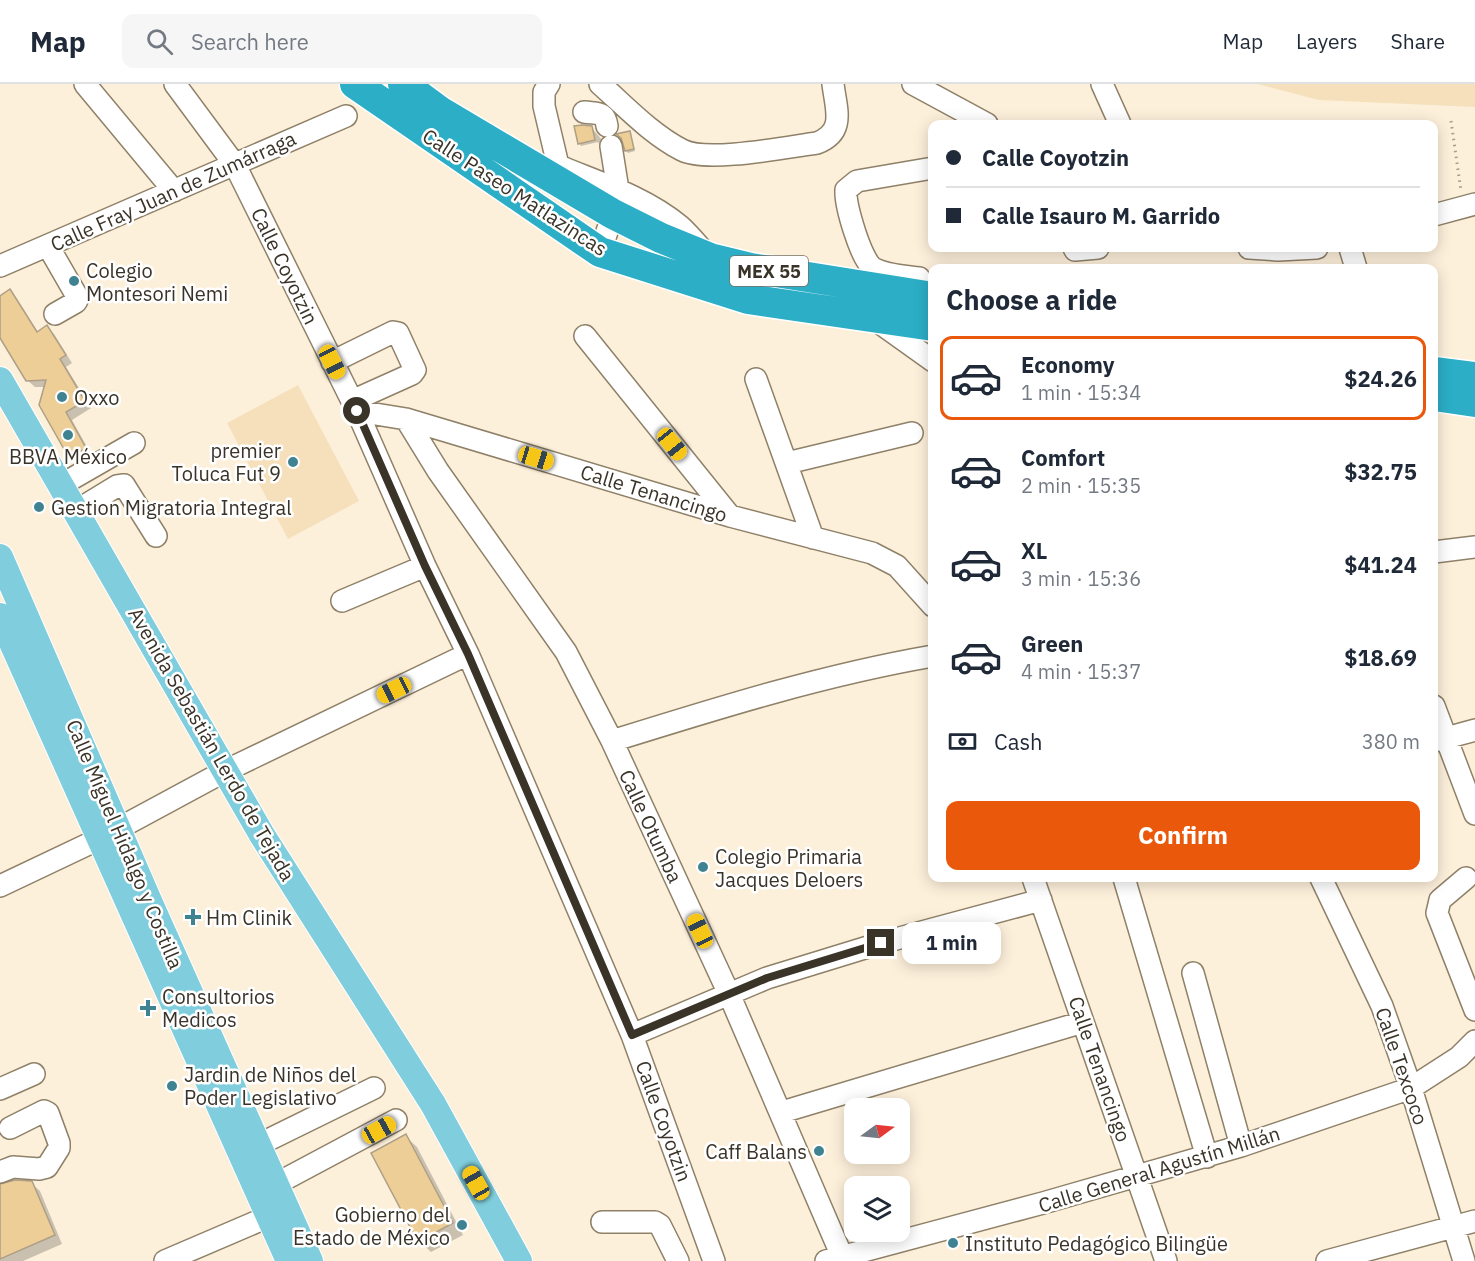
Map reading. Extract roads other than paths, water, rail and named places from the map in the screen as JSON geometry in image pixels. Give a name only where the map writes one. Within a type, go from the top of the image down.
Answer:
[{"type":"highway","name":"Calle Paseo Matlazincas","points":[[355,84],[600,252],[748,299],[928,325]]},
{"type":"highway","name":"Calle Paseo Matlazincas","points":[[403,84],[441,112],[615,202],[661,237],[710,258],[751,268],[928,296]]},
{"type":"highway","points":[[1438,372],[1475,377]]},
{"type":"highway","points":[[1438,397],[1475,402]]},
{"type":"main road","name":"Avenida Sebastián Lerdo de Tejada","points":[[0,380],[8,410],[61,484],[262,835],[434,1104],[519,1261]]},
{"type":"main road","name":"Calle Miguel Hidalgo y Costilla","points":[[0,557],[109,833],[289,1261]]},
{"type":"main road","name":"Calle Miguel Hidalgo y Costilla","points":[[0,616],[109,833],[149,901],[310,1261]]},
{"type":"street","points":[[86,84],[174,191]]},
{"type":"street","name":"Calle Coyotzin","points":[[176,84],[235,165],[355,406],[425,566],[468,654],[632,1035],[714,1261]]},
{"type":"street","points":[[549,84],[544,92],[544,106],[560,174]]},
{"type":"street","points":[[600,84],[657,134],[682,150],[693,154],[714,156],[817,143],[829,138],[836,130],[837,118],[833,84]]},
{"type":"street","points":[[913,84],[980,120]]},
{"type":"street","points":[[1102,84],[1118,120]]},
{"type":"street","points":[[584,112],[603,115],[606,118],[609,136],[615,202],[600,252]]},
{"type":"street","name":"Calle Fray Juan de Zumárraga","points":[[0,266],[346,116]]},
{"type":"street","points":[[928,169],[857,181],[846,190],[847,203],[867,262],[879,271],[918,278],[928,296]]},
{"type":"street","points":[[1438,214],[1469,206]]},
{"type":"street","points":[[48,246],[78,298],[76,302],[55,314]]},
{"type":"street","points":[[872,317],[928,356]]},
{"type":"street","points":[[332,362],[393,332],[398,333],[415,369],[412,374],[355,406]]},
{"type":"street","points":[[585,336],[730,516]]},
{"type":"street","points":[[756,379],[813,538]]},
{"type":"street","name":"Calle Tenancingo","points":[[355,406],[730,516],[872,553],[897,566],[928,600]]},
{"type":"street","name":"Calle Otumba","points":[[405,419],[438,471],[566,652],[612,741],[782,1112],[838,1259]]},
{"type":"street","points":[[787,463],[912,434]]},
{"type":"street","points":[[61,484],[134,443]]},
{"type":"street","points":[[76,511],[117,486],[124,485],[156,536]]},
{"type":"street","points":[[1438,552],[1475,547]]},
{"type":"street","points":[[342,601],[425,566]]},
{"type":"street","points":[[0,886],[109,833],[225,771],[468,654]]},
{"type":"street","points":[[612,741],[785,688],[874,666],[928,658]]},
{"type":"street","points":[[1475,730],[1440,739],[1475,814]]},
{"type":"street","points":[[1466,878],[1440,900],[1437,912],[1475,1010]]},
{"type":"street","name":"Calle Tenancingo","points":[[1034,882],[1166,1261]]},
{"type":"street","points":[[1125,882],[1207,1157]]},
{"type":"street","name":"Calle Texcoco","points":[[1323,882],[1382,1006],[1411,1088],[1464,1261]]},
{"type":"street","points":[[632,1035],[767,978],[860,949],[1041,900]]},
{"type":"street","points":[[1194,973],[1241,1146]]},
{"type":"street","points":[[782,1112],[1083,1022]]},
{"type":"street","name":"Calle General Agustín Millán","points":[[838,1259],[1207,1157],[1411,1088],[1459,1057],[1475,1041]]},
{"type":"street","points":[[0,1089],[34,1074]]},
{"type":"street","points":[[258,1145],[374,1088]]},
{"type":"street","points":[[0,1172],[13,1167],[39,1169],[46,1167],[59,1148],[48,1113],[44,1112],[10,1128]]},
{"type":"street","points":[[276,1184],[396,1120]]},
{"type":"street","points":[[165,1261],[270,1216]]},
{"type":"street","points":[[1327,1261],[1475,1221]]},
{"type":"street","points":[[602,1222],[655,1222],[660,1225],[678,1261]]},
{"type":"place","name":"Colegio Montesori Nemi","points":[[74,281]]},
{"type":"place","name":"Oxxo","points":[[62,397]]},
{"type":"place","name":"BBVA México","points":[[68,435]]},
{"type":"place","name":"premier Toluca Fut 9","points":[[293,462]]},
{"type":"place","name":"Gestion Migratoria Integral","points":[[39,507]]},
{"type":"place","name":"Colegio Primaria Jacques Deloers","points":[[703,867]]},
{"type":"place","name":"Hm Clinik","points":[[193,917]]},
{"type":"place","name":"Consultorios Medicos","points":[[148,1008]]},
{"type":"place","name":"Jardin de Niños del Poder Legislativo","points":[[172,1086]]},
{"type":"place","name":"Caff Balans","points":[[819,1151]]},
{"type":"place","name":"Gobierno del Estado de México","points":[[462,1225]]},
{"type":"place","name":"Instituto Pedagógico Bilingüe","points":[[953,1243]]}]
